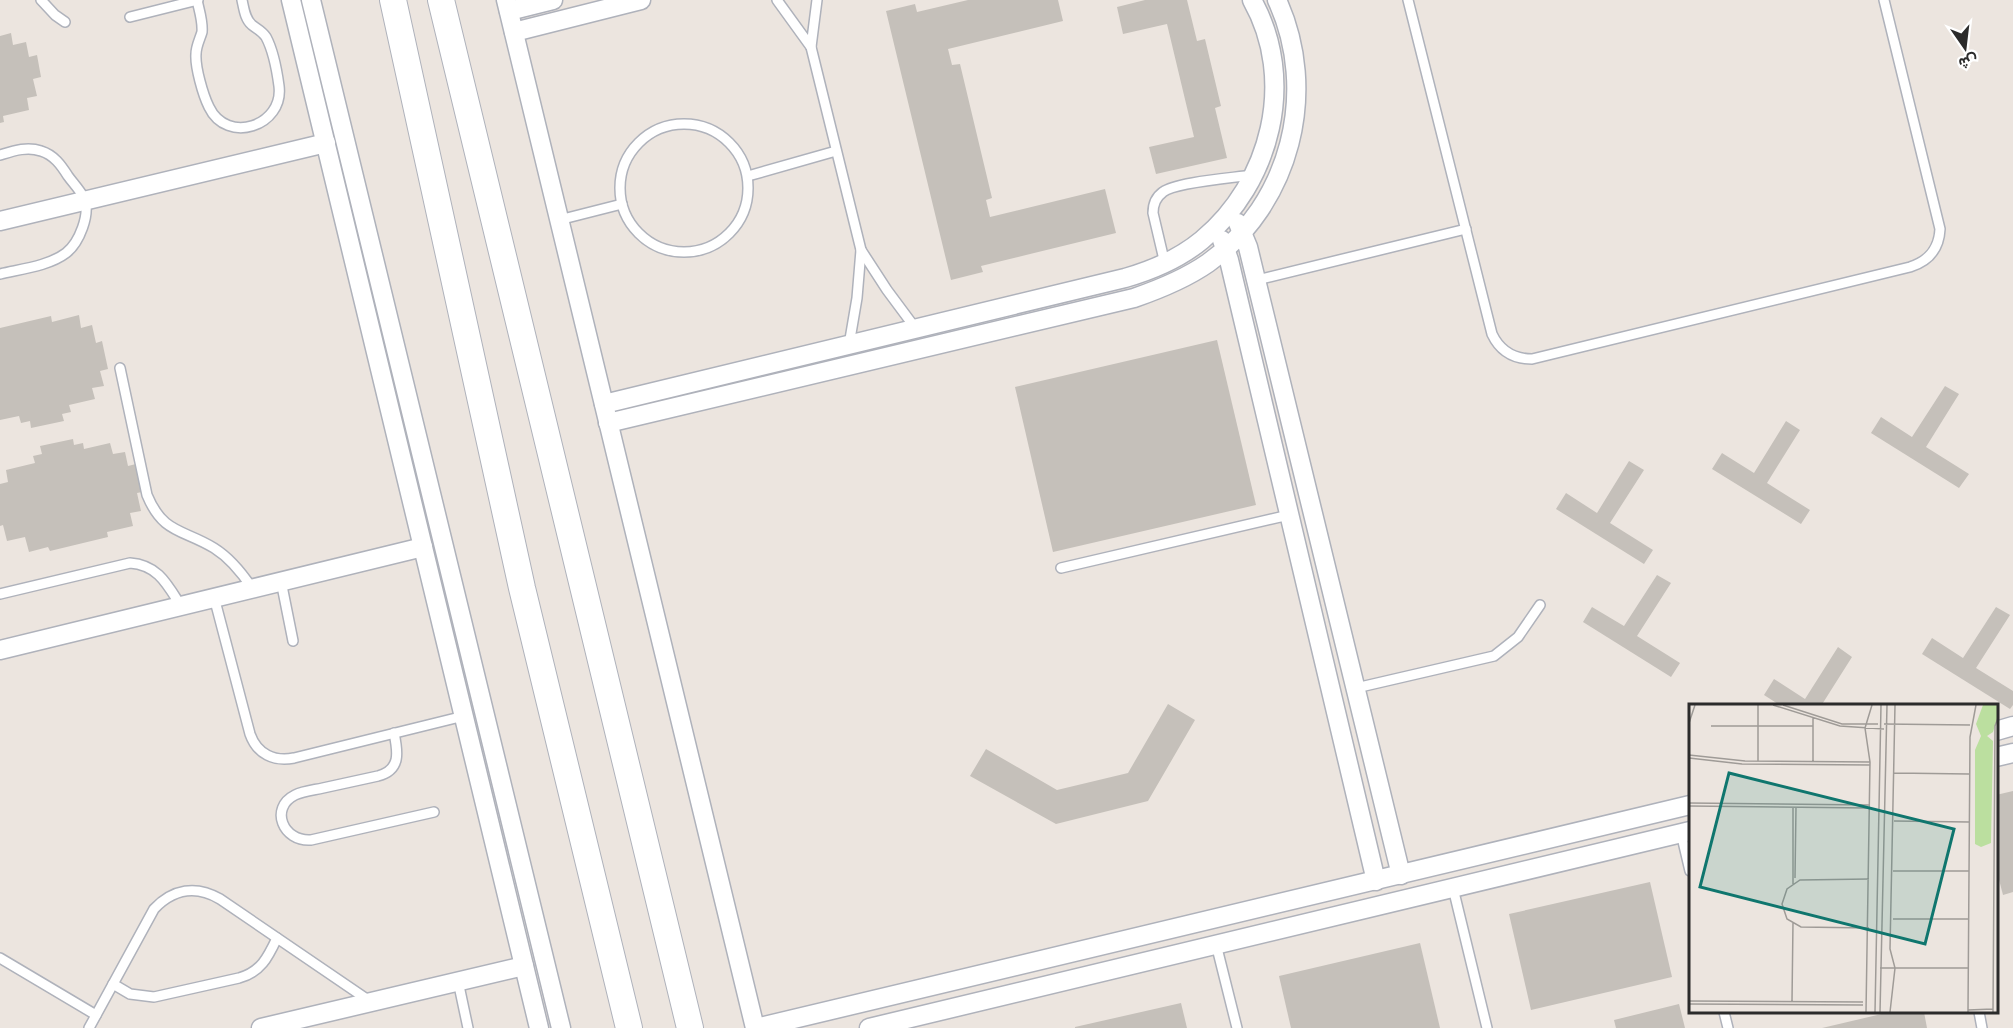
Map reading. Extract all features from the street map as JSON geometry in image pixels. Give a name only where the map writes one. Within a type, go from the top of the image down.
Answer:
[{"type":"street","points":[[291,0],[539,1028]]},
{"type":"street","points":[[311,0],[561,1028]]},
{"type":"street","points":[[393,0],[522,588],[629,1028]]},
{"type":"street","points":[[441,0],[690,1028]]},
{"type":"street","points":[[553,0],[507,5],[755,1028],[1689,805]]},
{"type":"street","points":[[514,32],[641,0]]},
{"type":"street","points":[[604,404],[1125,278],[1165,264],[1201,241],[1231,212],[1255,174],[1269,133],[1274,89],[1269,45],[1263,24],[1252,0]]},
{"type":"street","points":[[608,423],[1134,298],[1163,288],[1192,274],[1226,249],[1264,203],[1280,172],[1294,127],[1297,80],[1294,57],[1290,34],[1277,0]]},
{"type":"street","points":[[0,221],[326,143]]},
{"type":"street","points":[[1231,212],[1243,231],[1257,280],[1401,875]]},
{"type":"street","points":[[1216,227],[1226,249],[1376,881]]},
{"type":"street","points":[[0,650],[423,547]]},
{"type":"street","points":[[1998,730],[2013,726]]},
{"type":"street","points":[[1998,757],[2013,753]]},
{"type":"street","points":[[1364,830],[1389,824]]},
{"type":"street","points":[[869,1028],[1686,832]]},
{"type":"street","points":[[261,1028],[524,966]]},
{"type":"lane","points":[[41,0],[50,11],[65,22]]},
{"type":"lane","points":[[130,17],[198,0],[202,25],[196,57],[209,108],[221,122],[237,128],[255,126],[263,122],[275,109],[280,92],[269,44],[262,33],[249,21],[242,0]]},
{"type":"lane","points":[[777,0],[811,47]]},
{"type":"lane","points":[[817,0],[811,47],[861,250],[887,290],[916,328]]},
{"type":"lane","points":[[1408,0],[1492,334],[1508,353],[1524,359],[1549,356],[1919,264],[1933,254],[1940,238],[1940,229],[1884,0]]},
{"type":"lane","points":[[670,125],[696,125],[720,135],[738,153],[748,176],[747,202],[736,226],[728,236],[705,249],[678,252],[653,245],[633,228],[622,204],[620,179],[629,154],[647,136],[670,125]]},
{"type":"lane","points":[[0,155],[24,149],[42,151],[50,155],[62,167],[85,200],[80,235],[65,253],[51,261],[0,274]]},
{"type":"lane","points":[[748,176],[836,151]]},
{"type":"lane","points":[[1165,264],[1153,213],[1153,207],[1159,196],[1175,187],[1255,174]]},
{"type":"lane","points":[[559,220],[622,204]]},
{"type":"lane","points":[[1257,280],[1466,230]]},
{"type":"lane","points":[[849,345],[857,298],[861,250]]},
{"type":"lane","points":[[120,368],[147,495],[157,514],[172,529],[204,543],[226,558],[245,577],[252,588]]},
{"type":"lane","points":[[1061,568],[1289,515]]},
{"type":"lane","points":[[0,594],[130,563],[147,566],[161,575],[181,606]]},
{"type":"lane","points":[[281,581],[293,641]]},
{"type":"lane","points":[[214,597],[250,734],[263,753],[270,757],[286,759],[464,716]]},
{"type":"lane","points":[[1356,688],[1494,656],[1518,637],[1540,605]]},
{"type":"lane","points":[[394,733],[398,756],[389,772],[294,795],[284,806],[282,814],[284,827],[292,837],[305,841],[434,812]]},
{"type":"lane","points":[[1686,832],[1689,861]]},
{"type":"lane","points":[[1453,888],[1487,1028]]},
{"type":"lane","points":[[90,1028],[154,909],[161,901],[180,891],[190,890],[211,894],[371,1002]]},
{"type":"lane","points":[[113,984],[130,994],[154,997],[247,976],[261,966],[277,938]]},
{"type":"lane","points":[[1216,944],[1237,1028]]},
{"type":"lane","points":[[0,958],[96,1015]]},
{"type":"lane","points":[[458,981],[468,1028]]},
{"type":"lane","points":[[1724,1013],[1728,1028]]},
{"type":"lane","points":[[1978,1013],[1982,1028]]},
{"type":"building","points":[[968,0],[1058,0],[1063,21],[948,49],[952,65],[960,64],[992,198],[986,200],[990,217],[1105,189],[1116,233],[981,266],[983,272],[951,280],[886,11],[915,4],[917,12]]},
{"type":"building","points":[[1145,0],[1187,0],[1197,41],[1205,39],[1221,106],[1215,108],[1227,158],[1156,174],[1149,147],[1194,137],[1167,24],[1123,34],[1117,7]]},
{"type":"building","points":[[11,33],[13,45],[26,42],[29,57],[37,55],[41,77],[33,79],[37,96],[27,98],[29,110],[3,116],[4,122],[0,123],[0,36]]},
{"type":"building","points":[[79,315],[81,328],[92,325],[96,343],[102,341],[108,369],[100,371],[104,386],[92,388],[95,399],[69,405],[71,412],[62,414],[64,421],[31,428],[30,421],[21,423],[19,416],[0,420],[0,328],[51,316],[52,322]]},
{"type":"building","points":[[1217,340],[1256,505],[1053,552],[1015,387]]},
{"type":"building","points":[[1945,386],[1959,394],[1926,447],[1969,474],[1959,488],[1871,433],[1881,417],[1912,437]]},
{"type":"building","points":[[1786,421],[1800,430],[1767,483],[1810,510],[1801,524],[1712,469],[1722,453],[1754,473]]},
{"type":"building","points":[[73,439],[74,445],[83,443],[84,449],[110,443],[113,454],[125,452],[128,466],[136,464],[142,492],[137,493],[141,511],[130,513],[133,526],[107,532],[108,537],[50,551],[48,547],[29,552],[25,537],[7,541],[3,525],[0,526],[0,484],[8,482],[6,470],[35,463],[33,456],[42,454],[40,446]]},
{"type":"building","points":[[1629,461],[1644,470],[1610,523],[1653,550],[1644,564],[1556,509],[1566,493],[1597,513]]},
{"type":"building","points":[[1657,575],[1671,583],[1637,636],[1680,663],[1671,677],[1583,622],[1592,607],[1624,626]]},
{"type":"building","points":[[1996,607],[2010,615],[1976,668],[2013,691],[2013,705],[2010,709],[1922,654],[1932,638],[1963,658]]},
{"type":"building","points":[[1838,647],[1852,657],[1822,704],[1778,704],[1764,695],[1774,679],[1805,699]]},
{"type":"building","points":[[1168,704],[1195,720],[1148,801],[1056,824],[970,776],[986,749],[1057,790],[1128,773]]},
{"type":"building","points":[[2013,791],[2013,892],[2003,895],[1998,876],[1998,795]]},
{"type":"building","points":[[1650,882],[1672,977],[1531,1010],[1509,914]]},
{"type":"building","points":[[1420,943],[1440,1028],[1291,1028],[1279,976]]},
{"type":"building","points":[[1181,1003],[1187,1028],[1075,1028],[1075,1027]]},
{"type":"building","points":[[1679,1004],[1685,1028],[1616,1028],[1614,1020]]},
{"type":"building","points":[[1886,1013],[1924,1013],[1927,1028],[1822,1028]]}]
